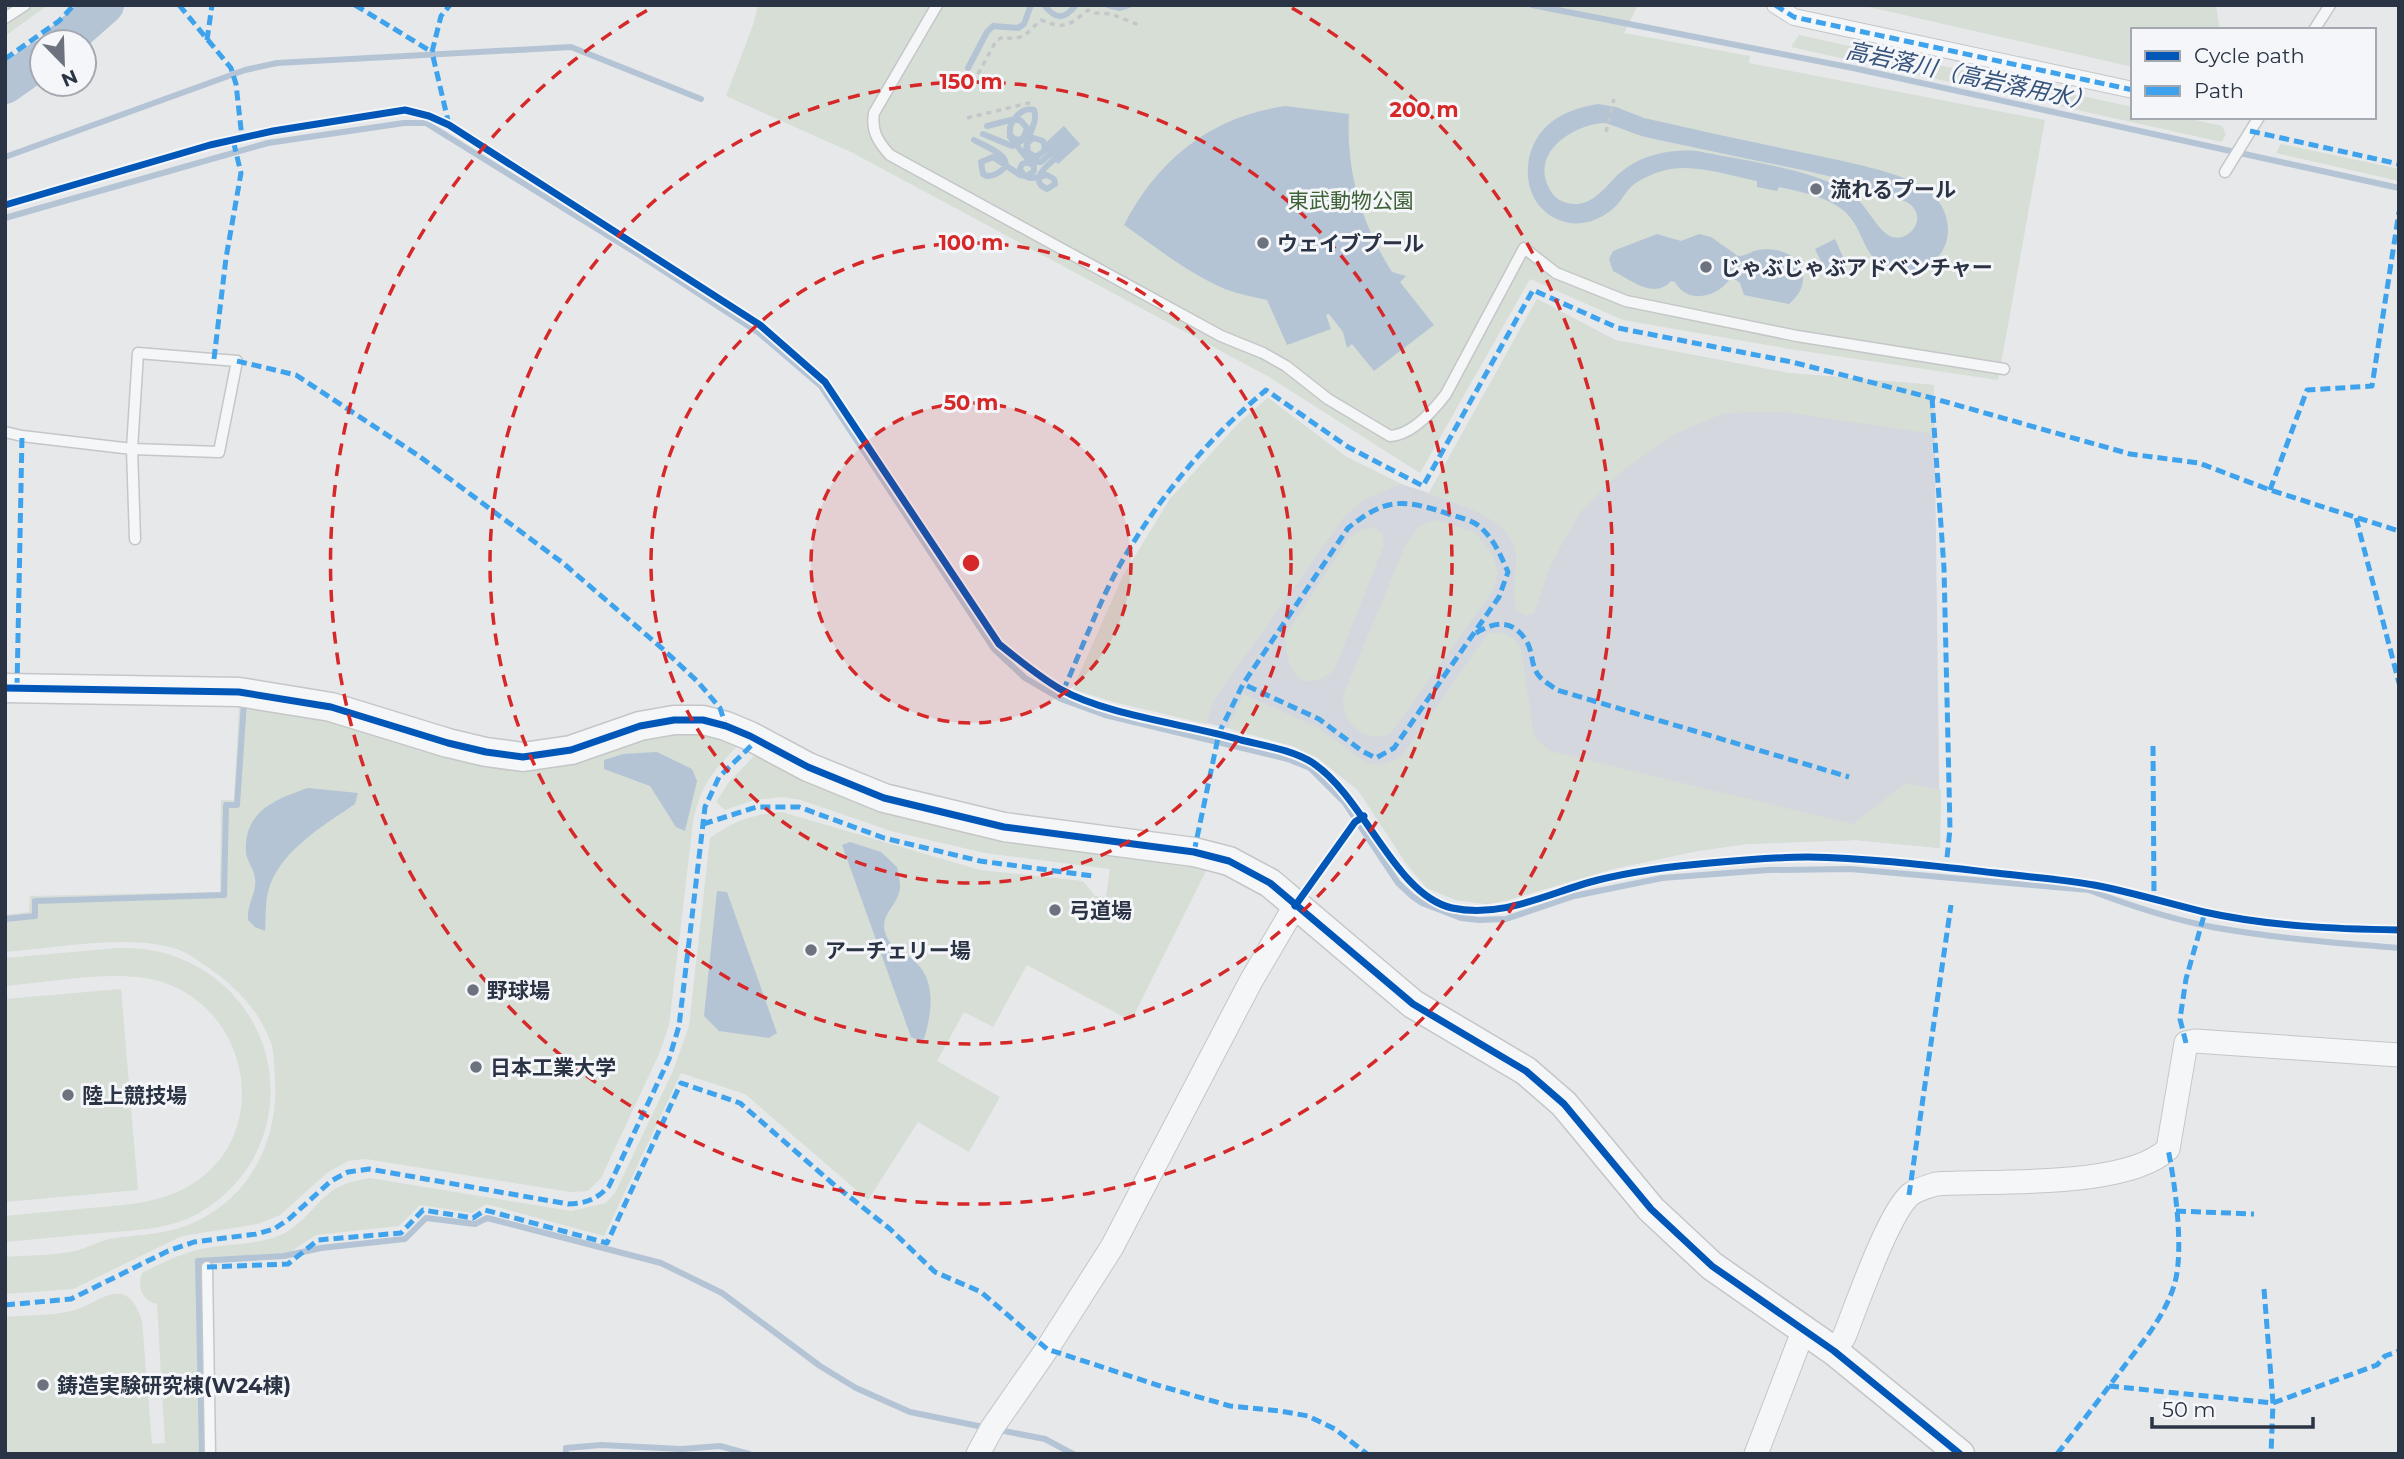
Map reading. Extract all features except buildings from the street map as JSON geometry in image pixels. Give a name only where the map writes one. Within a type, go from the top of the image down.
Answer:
[{"type":"street","points":[[1775,5],[1794,17],[2131,90]]},
{"type":"street","points":[[5,688],[239,692],[331,707],[448,743],[523,757],[571,750],[640,726],[674,720],[703,720],[750,736],[807,767],[884,798],[1004,827],[1194,852],[1229,861],[1270,883],[1413,1004],[1526,1071],[1564,1104],[1651,1209],[1712,1266],[1804,1329],[1960,1454]]},
{"type":"street","points":[[978,1454],[992,1428],[1047,1349],[1112,1247],[1251,981],[1296,906]]},
{"type":"street","points":[[1834,1352],[1844,1337],[1895,1214],[1909,1195],[1936,1184],[2084,1178],[2137,1167],[2158,1158],[2168,1149],[2186,1043],[2195,1041],[2399,1055]]},
{"type":"street","points":[[1756,1454],[1804,1329]]},
{"type":"lane","points":[[5,18],[25,5]]},
{"type":"lane","points":[[937,5],[874,113],[874,131],[878,143],[890,155],[1221,336],[1263,353],[1286,366],[1328,399],[1390,436],[1400,436],[1434,409],[1446,394],[1524,248],[1556,273],[1626,301],[1797,336],[2004,369]]},
{"type":"lane","points":[[2315,28],[2330,5]]},
{"type":"lane","points":[[2225,172],[2258,119]]},
{"type":"lane","points":[[5,432],[132,449],[219,452],[237,361],[138,353],[132,449],[135,539]]},
{"type":"lane","points":[[207,1266],[210,1454]]},
{"type":"path","points":[[978,74],[996,41],[1003,37],[1013,39],[1024,36],[1041,20],[1057,25],[1070,25],[1088,10],[1111,14],[1139,24]]},
{"type":"path","points":[[1605,132],[1614,99]]},
{"type":"path","points":[[967,118],[1033,102]]},
{"type":"shaded area","points":[[1537,299],[1615,340],[1788,373],[1934,385],[1940,848],[1856,840],[1746,844],[1697,851],[1612,869],[1508,900],[1487,904],[1456,900],[1427,888],[1406,863],[1358,790],[1318,758],[1293,746],[1114,702],[1073,689],[1123,576],[1170,499],[1239,423],[1268,398],[1345,456],[1401,484],[1429,493]]},
{"type":"green space","points":[[5,5],[48,5],[5,36]]},
{"type":"green space","name":"東武動物公園","points":[[758,5],[1638,5],[1624,33],[1750,56],[1749,63],[2045,120],[1998,380],[1796,350],[1623,320],[1530,279],[1420,473],[1269,377],[853,153],[726,96]]},
{"type":"green space","points":[[1860,5],[2216,5],[2220,28],[2131,28],[2131,67]]},
{"type":"green space","points":[[1799,35],[2131,107],[2131,119],[2191,119],[2222,126],[2226,134],[2222,142],[1791,47]]},
{"type":"green space","points":[[2281,144],[2399,169],[2399,181],[2276,153]]},
{"type":"green space","points":[[1537,299],[1615,340],[1788,373],[1934,385],[1934,434],[1783,412],[1724,413],[1673,435],[1618,474],[1580,513],[1552,562],[1534,613],[1527,616],[1517,611],[1515,605],[1516,557],[1513,543],[1506,532],[1483,515],[1429,494]]},
{"type":"green space","points":[[1268,398],[1345,456],[1401,484],[1364,500],[1344,517],[1214,700],[1206,724],[1114,702],[1073,689],[1123,576],[1170,499],[1239,423]]},
{"type":"green space","points":[[1435,520],[1475,532],[1493,555],[1498,573],[1492,592],[1391,733],[1370,736],[1357,730],[1348,719],[1343,695],[1405,546],[1419,526]]},
{"type":"green space","points":[[1372,527],[1382,533],[1384,545],[1334,671],[1312,681],[1303,680],[1291,668],[1286,635],[1348,539],[1360,530]]},
{"type":"green space","points":[[1499,632],[1512,637],[1521,648],[1534,736],[1550,751],[1853,824],[1905,783],[1941,790],[1940,848],[1856,840],[1746,844],[1697,851],[1612,869],[1508,900],[1487,904],[1456,900],[1427,888],[1406,863],[1358,790],[1318,758],[1293,746],[1228,728],[1243,694],[1317,727],[1367,763],[1383,765],[1401,757],[1488,633]]},
{"type":"green space","points":[[239,708],[330,717],[474,759],[677,730],[708,734],[739,744],[709,779],[696,809],[669,1025],[659,1054],[601,1178],[588,1191],[570,1192],[366,1159],[348,1161],[327,1173],[280,1215],[258,1224],[182,1236],[73,1289],[5,1294],[5,1257],[70,1252],[109,1239],[168,1231],[190,1224],[220,1208],[249,1178],[267,1141],[275,1099],[272,1046],[268,1034],[247,1002],[230,984],[206,966],[174,948],[134,942],[90,943],[5,952],[5,915],[29,912],[30,896],[220,892],[221,800],[234,800]]},
{"type":"green space","points":[[759,751],[802,778],[1210,863],[1131,1021],[1027,965],[993,1027],[964,1012],[937,1061],[1000,1097],[969,1152],[918,1122],[868,1200],[745,1094],[681,1073],[604,1236],[486,1204],[472,1213],[420,1205],[399,1226],[316,1235],[284,1256],[198,1261],[202,1454],[5,1454],[5,1317],[72,1311],[111,1295],[128,1297],[136,1306],[142,1321],[152,1444],[165,1443],[157,1304],[142,1292],[142,1273],[197,1250],[259,1241],[282,1234],[302,1220],[333,1190],[370,1178],[571,1211],[606,1203],[615,1193],[673,1071],[689,1026],[710,838],[727,827],[753,817],[782,812],[980,870],[1083,881],[1095,896],[1106,897],[1110,869],[985,853],[891,831],[801,800],[783,797],[754,800],[725,810],[716,802],[729,782]]},
{"type":"green space","points":[[118,948],[144,949],[171,955],[211,975],[240,1003],[260,1038],[270,1075],[269,1114],[257,1152],[234,1185],[188,1219],[139,1230],[5,1242],[5,1216],[127,1205],[175,1193],[214,1166],[232,1141],[241,1111],[241,1081],[234,1051],[219,1023],[197,1000],[168,984],[131,977],[88,977],[5,986],[5,958]]},
{"type":"green space","name":"陸上競技場","points":[[121,989],[138,1190],[5,1202],[5,999]]},
{"type":"water","name":"流れるプール","points":[[1598,104],[1616,107],[1644,118],[1852,163],[1905,178],[1930,192],[1941,205],[1947,218],[1945,245],[1938,257],[1915,270],[1886,267],[1871,254],[1851,218],[1828,201],[1779,187],[1777,191],[1757,187],[1757,181],[1685,168],[1658,172],[1636,183],[1618,204],[1596,219],[1573,223],[1557,219],[1545,211],[1530,188],[1529,160],[1533,147],[1539,134],[1560,116]],"holes":[[[1605,123],[1645,137],[1856,183],[1908,203],[1916,212],[1916,224],[1908,234],[1896,238],[1885,233],[1856,197],[1835,185],[1776,166],[1697,151],[1669,152],[1642,159],[1626,168],[1599,194],[1584,203],[1574,204],[1559,200],[1550,190],[1545,175],[1545,163],[1550,152],[1558,142],[1580,129]]]},
{"type":"water","name":"ウェイブプール","points":[[1285,106],[1349,114],[1350,156],[1364,216],[1392,272],[1406,276],[1400,282],[1434,325],[1374,371],[1352,344],[1347,348],[1343,332],[1329,314],[1326,315],[1331,329],[1287,345],[1267,300],[1211,283],[1124,225],[1153,180],[1170,161],[1190,145],[1233,120]]},
{"type":"water","points":[[1064,126],[1080,144],[1058,164],[1042,146]]},
{"type":"water","name":"じゃぶじゃぶアドベンチャー","points":[[1657,234],[1681,241],[1699,234],[1711,237],[1738,256],[1754,251],[1778,250],[1791,256],[1801,267],[1801,288],[1789,304],[1744,295],[1740,283],[1736,280],[1729,280],[1717,291],[1694,296],[1680,289],[1675,282],[1650,289],[1613,271],[1609,259],[1613,251]]},
{"type":"water","points":[[1835,239],[1847,266],[1828,276],[1815,249]]},
{"type":"water","points":[[657,752],[692,769],[697,781],[685,831],[676,827],[650,786],[604,769],[604,760],[623,754]]},
{"type":"water","points":[[308,788],[358,793],[355,804],[304,841],[281,864],[268,892],[265,931],[248,920],[255,884],[246,853],[246,839],[256,817],[264,809],[284,797]]},
{"type":"water","points":[[850,842],[881,852],[897,867],[900,890],[886,916],[884,926],[889,941],[920,966],[926,976],[930,1008],[923,1042],[911,1037],[842,845]]},
{"type":"water","points":[[717,891],[727,892],[777,1033],[769,1038],[719,1031],[704,1016]]},
{"type":"waterway","points":[[79,28],[105,5]]},
{"type":"waterway","points":[[968,68],[987,32],[993,26],[1018,28],[1024,24],[1031,5]]},
{"type":"waterway","points":[[1044,5],[1056,16],[1064,16],[1076,5]]},
{"type":"waterway","points":[[1108,5],[1120,8],[1129,5]]},
{"type":"waterway","name":"高岩落川（高岩落用水）","points":[[1532,5],[1853,68],[2399,188]]},
{"type":"waterway","points":[[5,157],[245,70],[277,63],[571,47],[701,99]]},
{"type":"waterway","points":[[5,85],[28,69]]},
{"type":"waterway","points":[[987,126],[1011,120],[1020,120],[1027,128],[1024,137],[1019,140],[1010,134],[1011,125],[1014,120],[1017,116],[1025,110],[1034,110],[1035,121],[1028,141],[1027,146],[1028,152],[1035,157],[1043,152],[1045,147],[1043,141],[1034,138],[1028,143],[1027,145],[1027,151],[1031,156],[1035,158],[1051,146]]},
{"type":"waterway","points":[[5,218],[268,143],[404,123],[426,123],[641,256],[759,333],[821,386],[994,649],[1025,678],[1061,699],[1105,715],[1288,759],[1310,768],[1345,803],[1398,883],[1422,903],[1461,918],[1506,919],[1574,896],[1662,878],[1768,870],[1850,869],[2089,890],[2150,911],[2212,927],[2281,937],[2399,948]]},
{"type":"waterway","points":[[983,134],[1012,146],[1023,140]]},
{"type":"waterway","points":[[1010,137],[1030,162],[1041,162],[1055,150]]},
{"type":"waterway","points":[[974,140],[1005,160],[1006,165],[1003,169],[998,173],[989,176],[983,174],[981,162],[993,157],[1020,175],[1027,176],[1034,171],[1034,166],[1028,162],[1022,164],[1020,169],[1022,173],[1025,176],[1032,178],[1039,177],[1047,175],[1054,179],[1055,184],[1047,189],[1041,185],[1039,177],[1058,156]]},
{"type":"waterway","points":[[5,919],[35,916],[35,901],[224,895],[226,805],[237,805],[244,702]]},
{"type":"waterway","points":[[202,1454],[198,1261],[284,1256],[321,1248],[405,1239],[426,1218],[475,1224],[487,1218],[661,1263],[722,1293],[820,1366],[856,1388],[910,1412],[988,1428]]},
{"type":"waterway","points":[[999,1430],[1045,1439],[1073,1454]]},
{"type":"waterway","points":[[566,1454],[566,1448],[601,1445],[682,1449],[720,1446],[749,1454]]},
{"type":"marked path","points":[[5,59],[59,21],[74,5]]},
{"type":"marked path","points":[[179,5],[231,68],[236,84],[242,138]]},
{"type":"marked path","points":[[207,40],[212,5]]},
{"type":"marked path","points":[[355,5],[432,52]]},
{"type":"marked path","points":[[449,125],[432,52],[441,16],[450,5]]},
{"type":"marked path","points":[[1775,5],[1794,17],[2131,90]]},
{"type":"marked path","points":[[2250,131],[2399,164]]},
{"type":"marked path","points":[[214,359],[226,258],[241,173],[233,140]]},
{"type":"marked path","points":[[2270,490],[2307,390],[2372,386],[2399,212]]},
{"type":"marked path","points":[[1063,691],[1109,586],[1147,521],[1202,451],[1266,390],[1348,447],[1423,486],[1533,290],[1618,328],[1792,362],[2130,454],[2199,463],[2270,490],[2399,531]]},
{"type":"marked path","points":[[237,361],[296,375],[419,456],[563,563],[698,682],[720,708],[726,726]]},
{"type":"marked path","points":[[1932,398],[1944,568],[1950,829],[1946,867]]},
{"type":"marked path","points":[[17,688],[22,436]]},
{"type":"marked path","points":[[1194,852],[1219,733],[1243,684],[1348,528],[1385,506],[1419,506],[1476,524],[1489,536],[1508,572],[1499,597],[1394,748],[1376,758],[1362,751],[1319,719],[1243,684]]},
{"type":"marked path","points":[[2356,518],[2399,683]]},
{"type":"marked path","points":[[1476,633],[1498,624],[1517,630],[1528,644],[1536,672],[1557,690],[1849,777]]},
{"type":"marked path","points":[[5,1305],[71,1299],[168,1251],[194,1242],[274,1229],[331,1181],[348,1172],[369,1169],[568,1204],[586,1202],[600,1195],[609,1186],[669,1059],[679,1026],[705,807],[719,777],[757,740]]},
{"type":"marked path","points":[[2153,746],[2154,898]]},
{"type":"marked path","points":[[703,824],[757,807],[799,807],[884,838],[980,861],[1093,876]]},
{"type":"marked path","points":[[1909,1195],[1951,905]]},
{"type":"marked path","points":[[2186,1043],[2180,1019],[2186,979],[2205,912]]},
{"type":"marked path","points":[[207,1267],[288,1264],[318,1240],[401,1233],[423,1210],[473,1218],[485,1210],[607,1243],[681,1083],[740,1103],[890,1229],[935,1272],[981,1292],[1047,1349],[1230,1406],[1308,1416],[1335,1429],[1367,1454]]},
{"type":"marked path","points":[[2057,1454],[2144,1341],[2171,1295],[2178,1268],[2179,1234],[2168,1149]]},
{"type":"marked path","points":[[2176,1211],[2254,1214]]},
{"type":"marked path","points":[[2264,1289],[2273,1403],[2271,1454]]},
{"type":"marked path","points":[[2109,1386],[2273,1403],[2377,1365],[2385,1356],[2399,1351]]},
{"type":"cycle path","points":[[5,205],[210,145],[273,131],[405,110],[449,125],[760,325],[825,382],[999,644],[1021,662],[1060,689],[1101,706],[1278,749],[1313,763],[1332,779],[1349,799],[1397,866],[1414,885],[1432,899],[1452,908],[1490,910],[1508,907],[1598,880],[1654,869],[1808,857],[1902,863],[2070,881],[2204,912],[2276,924],[2399,930]]},
{"type":"cycle path","points":[[5,688],[239,692],[331,707],[448,743],[523,757],[571,750],[640,726],[674,720],[703,720],[750,736],[808,767],[884,798],[1004,827],[1194,852],[1229,861],[1270,883],[1413,1004],[1526,1071],[1564,1104],[1651,1209],[1712,1266],[1834,1351],[1960,1454]]},
{"type":"cycle path","points":[[1295,906],[1355,822],[1364,816]]},
{"type":"place","name":"流れるプール","points":[[1816,189]]},
{"type":"place","name":"ウェイブプール","points":[[1263,243]]},
{"type":"place","name":"じゃぶじゃぶアドベンチャー","points":[[1706,267]]},
{"type":"place","name":"弓道場","points":[[1055,910]]},
{"type":"place","name":"アーチェリー場","points":[[811,950]]},
{"type":"place","name":"野球場","points":[[473,990]]},
{"type":"place","name":"日本工業大学","points":[[476,1067]]},
{"type":"place","name":"陸上競技場","points":[[68,1095]]},
{"type":"place","name":"鋳造実験研究棟(W24棟)","points":[[43,1385]]}]
